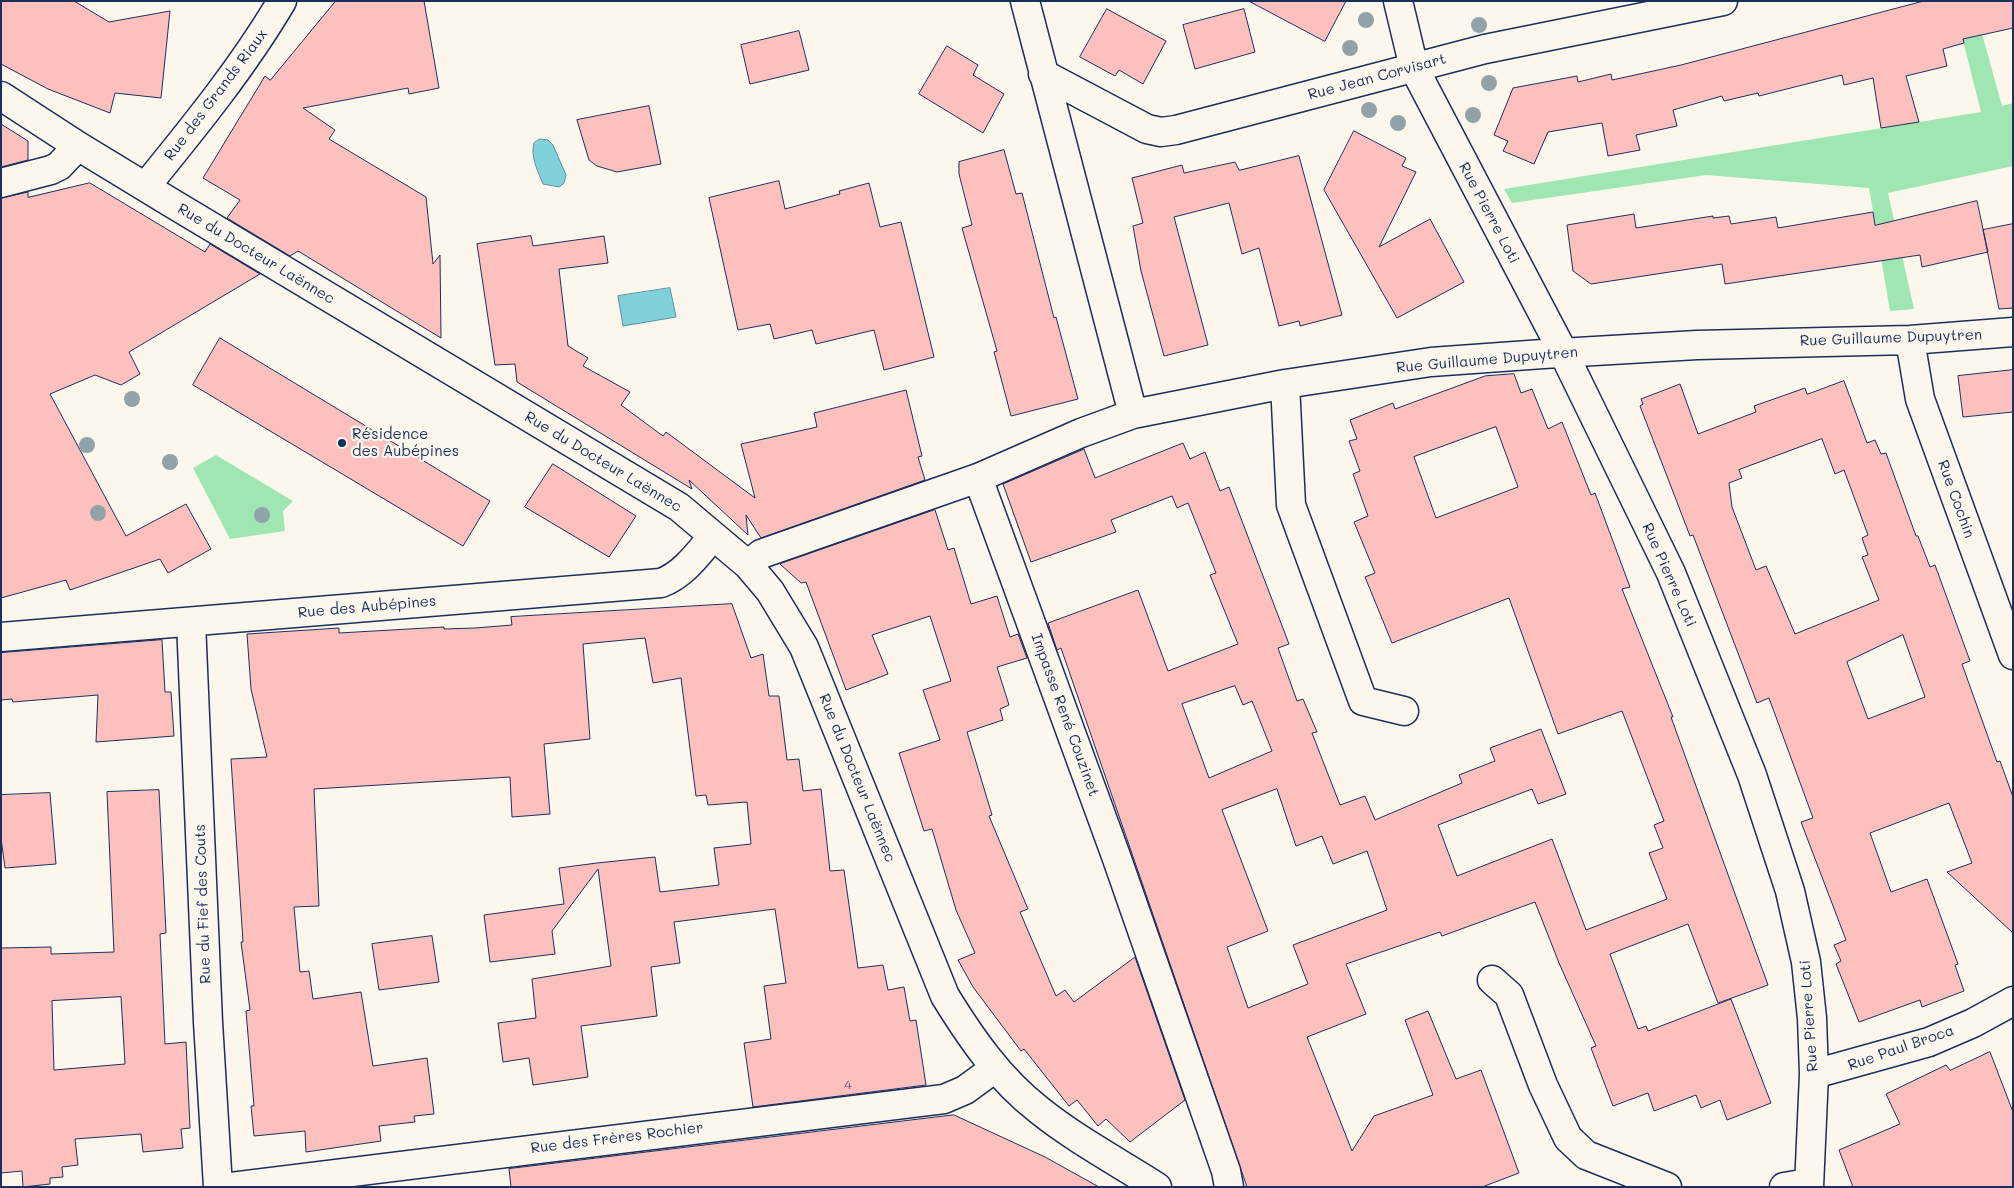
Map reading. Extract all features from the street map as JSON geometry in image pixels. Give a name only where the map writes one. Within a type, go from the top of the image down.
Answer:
[{"type":"street","name":"Rue des Grands Riaux","points":[[146,186],[254,48],[282,1]]},
{"type":"street","points":[[1025,1],[1133,414]]},
{"type":"street","name":"Rue Pierre Loti","points":[[1398,1],[1414,68],[1563,352],[1670,573],[1752,775],[1790,891],[1806,962],[1812,1018],[1814,1074],[1800,1186]]},
{"type":"street","name":"Rue Jean Corvisart","points":[[1043,74],[1147,129],[1161,132],[1176,130],[1485,49],[1723,1]]},
{"type":"street","name":"Rue du Docteur Laënnec","points":[[1,96],[78,146],[679,507],[748,565],[770,591],[804,647],[945,996],[968,1033],[995,1068],[1038,1110],[1157,1187]]},
{"type":"street","points":[[1,183],[51,170],[58,166],[78,146]]},
{"type":"street","name":"Rue Guillaume Dupuytren","points":[[978,478],[1081,433],[1133,414],[1285,384],[1431,362],[1563,352],[1697,345],[1910,340],[2013,332]]},
{"type":"street","name":"Rue Cochin","points":[[1910,340],[1920,399],[2013,655]]},
{"type":"street","points":[[1285,384],[1290,505],[1363,702],[1404,711]]},
{"type":"street","points":[[748,565],[761,554],[978,478]]},
{"type":"street","name":"Impasse René Couzinet","points":[[978,478],[1116,856],[1226,1171],[1228,1187]]},
{"type":"street","name":"Rue des Aubépines","points":[[1,636],[661,583],[672,579],[683,570],[713,536]]},
{"type":"street","name":"Rue du Fief des Couts","points":[[191,622],[208,1022],[218,1187]]},
{"type":"street","points":[[1492,980],[1509,995],[1543,1086],[1568,1138],[1586,1155],[1667,1187]]},
{"type":"street","name":"Rue Paul Broca","points":[[1814,1074],[1929,1042],[1973,1023],[2013,1001]]},
{"type":"street","name":"Rue des Frères Rochier","points":[[231,1187],[944,1098],[965,1090],[995,1068]]},
{"type":"green space","points":[[1953,1],[1973,1],[2002,106],[2013,103],[2013,166],[1888,193],[1914,309],[1890,311],[1869,188],[1706,175],[1512,203],[1504,189],[1981,112]]},
{"type":"green space","points":[[216,455],[293,501],[283,511],[285,531],[230,539],[193,468]]},
{"type":"water","points":[[540,139],[548,140],[553,145],[566,175],[564,183],[559,187],[543,184],[537,169],[533,148],[534,143]]},
{"type":"water","points":[[670,288],[676,317],[623,326],[618,296]]},
{"type":"building","points":[[1,1],[74,1],[109,22],[170,11],[161,98],[115,93],[110,113],[48,89],[1,64]]},
{"type":"building","points":[[336,1],[424,1],[439,88],[409,94],[408,88],[303,108],[335,130],[329,139],[426,197],[433,264],[440,255],[441,338],[298,251],[290,256],[227,218],[240,200],[203,178],[265,76],[270,80]]},
{"type":"building","points":[[1249,1],[1346,1],[1325,41]]},
{"type":"building","points":[[1924,1],[2013,1],[2013,28],[1963,39],[1964,43],[1943,49],[1947,66],[1906,76],[1919,122],[1881,128],[1873,78],[1844,85],[1842,75],[1759,96],[1758,93],[1724,101],[1722,96],[1673,110],[1677,126],[1636,135],[1640,150],[1608,156],[1602,123],[1548,132],[1534,164],[1503,151],[1508,141],[1494,135],[1513,88],[1577,76],[1578,82],[1611,74],[1612,80],[1681,65]]},
{"type":"building","points":[[1107,9],[1166,41],[1143,84],[1119,70],[1115,76],[1080,57]]},
{"type":"building","points":[[1244,9],[1255,52],[1195,69],[1183,25]]},
{"type":"building","points":[[799,31],[809,70],[750,84],[741,45]]},
{"type":"building","points":[[947,46],[978,65],[973,75],[1004,94],[983,133],[919,94]]},
{"type":"building","points":[[649,106],[661,164],[617,172],[597,166],[589,160],[577,120]]},
{"type":"building","points":[[1,124],[28,141],[28,160],[1,167]]},
{"type":"building","points":[[1354,131],[1406,158],[1402,166],[1416,172],[1379,247],[1430,219],[1464,282],[1397,318],[1324,190]]},
{"type":"building","points":[[1004,150],[1016,194],[1022,193],[1054,318],[1056,317],[1078,399],[1011,416],[994,352],[997,351],[962,228],[972,225],[959,174],[959,162]]},
{"type":"building","points":[[1299,156],[1342,315],[1300,326],[1299,321],[1279,326],[1259,248],[1242,254],[1229,203],[1174,217],[1208,345],[1164,356],[1141,271],[1133,226],[1143,223],[1132,178],[1182,165],[1184,173],[1235,162],[1239,170]]},
{"type":"building","points":[[779,181],[785,209],[840,194],[839,191],[869,183],[880,227],[901,222],[934,357],[884,370],[874,330],[816,344],[812,330],[774,339],[770,324],[738,330],[709,198]]},
{"type":"building","points":[[90,183],[205,252],[210,244],[260,274],[129,352],[140,374],[121,385],[95,375],[50,394],[126,536],[186,504],[211,549],[168,573],[160,559],[70,590],[66,580],[1,598],[1,198],[28,192],[28,197]]},
{"type":"building","points":[[1977,201],[1988,252],[1922,267],[1920,255],[1725,284],[1722,264],[1591,284],[1573,271],[1567,225],[1634,214],[1636,228],[1713,216],[1713,218],[1729,216],[1731,224],[1776,217],[1778,228],[1873,212],[1875,225]]},
{"type":"building","points":[[2013,224],[2013,308],[1999,309],[1983,230]]},
{"type":"building","points":[[531,236],[533,246],[604,236],[608,263],[559,269],[568,346],[588,358],[583,366],[630,392],[621,405],[663,436],[666,432],[755,498],[741,444],[817,427],[814,413],[906,390],[922,456],[918,457],[925,480],[761,538],[746,515],[748,535],[689,480],[692,489],[517,382],[515,364],[495,365],[477,244]]},
{"type":"building","name":"Résidence des Aubépines","points":[[220,338],[490,501],[463,546],[193,385]]},
{"type":"building","points":[[2013,370],[2013,412],[1963,417],[1958,376]]},
{"type":"building","points":[[1514,374],[1521,393],[1532,389],[1548,429],[1562,422],[1591,495],[1595,493],[1630,587],[1622,589],[1673,717],[1671,717],[1768,985],[1718,1003],[1688,924],[1610,954],[1638,1029],[1646,1026],[1648,1031],[1731,999],[1771,1103],[1727,1120],[1720,1100],[1701,1108],[1696,1095],[1654,1111],[1648,1093],[1613,1106],[1591,1048],[1596,1046],[1559,963],[1535,902],[1442,936],[1440,932],[1346,964],[1366,1014],[1307,1037],[1352,1151],[1374,1116],[1433,1095],[1405,1020],[1428,1011],[1456,1079],[1481,1070],[1519,1173],[1482,1187],[1247,1187],[1061,648],[1057,650],[1048,623],[1138,590],[1168,671],[1238,644],[1210,575],[1216,573],[1188,503],[1177,508],[1172,496],[1111,520],[1116,532],[1031,562],[1003,484],[1084,449],[1095,478],[1183,443],[1190,459],[1205,452],[1220,491],[1229,487],[1289,644],[1278,648],[1297,701],[1303,699],[1317,732],[1312,733],[1340,805],[1365,796],[1375,820],[1462,783],[1459,775],[1495,761],[1490,748],[1541,729],[1566,794],[1538,804],[1532,789],[1438,825],[1457,876],[1552,839],[1586,930],[1667,899],[1649,853],[1663,848],[1654,825],[1664,821],[1622,711],[1558,734],[1509,598],[1392,643],[1365,577],[1375,573],[1354,522],[1368,516],[1353,474],[1360,471],[1349,441],[1357,439],[1350,420],[1393,403],[1395,409],[1485,376]],"holes":[[[1496,427],[1518,487],[1436,518],[1414,457]],[[1235,686],[1243,705],[1252,701],[1272,751],[1209,778],[1182,704]],[[1277,789],[1296,846],[1322,836],[1333,864],[1367,851],[1387,910],[1293,945],[1308,984],[1248,1008],[1227,947],[1268,931],[1222,810]]]},
{"type":"building","points":[[1844,381],[1867,443],[1875,440],[1881,454],[1886,453],[1916,536],[1918,536],[1930,567],[1935,565],[1970,661],[1962,664],[1997,762],[2000,761],[2013,797],[2013,933],[1947,872],[1972,863],[1949,803],[1870,833],[1891,892],[1927,879],[1958,964],[1955,965],[1964,991],[1922,1007],[1920,1000],[1859,1022],[1836,964],[1841,961],[1834,945],[1846,940],[1801,822],[1813,818],[1769,698],[1757,703],[1693,535],[1690,536],[1640,406],[1643,404],[1641,399],[1680,384],[1698,434],[1756,412],[1754,406],[1805,388],[1807,394]],"holes":[[[1822,439],[1835,474],[1844,470],[1868,535],[1862,538],[1868,555],[1862,557],[1879,600],[1795,634],[1766,566],[1756,570],[1732,507],[1729,483],[1742,478],[1739,470]],[[1903,635],[1925,697],[1868,719],[1847,662]]]},
{"type":"building","points":[[553,464],[636,516],[609,557],[525,507]]},
{"type":"building","points":[[935,510],[948,550],[954,548],[971,604],[997,596],[1010,637],[1018,634],[1027,658],[997,667],[1009,705],[1000,709],[1003,720],[967,732],[992,815],[989,816],[1028,909],[1020,912],[1056,996],[1065,990],[1074,1002],[1135,957],[1185,1100],[1130,1142],[1106,1119],[1098,1126],[1077,1100],[1069,1106],[1024,1049],[1021,1051],[973,987],[958,960],[975,953],[956,910],[932,829],[924,831],[899,753],[940,740],[923,690],[951,681],[930,616],[872,635],[888,674],[846,690],[806,582],[801,583],[780,564]]},
{"type":"building","points":[[732,604],[751,658],[763,654],[769,696],[779,696],[787,760],[799,759],[803,791],[821,789],[830,871],[844,870],[858,968],[883,965],[888,990],[904,987],[910,1021],[916,1020],[926,1085],[753,1107],[744,1043],[771,1039],[764,986],[786,983],[775,909],[674,922],[680,963],[651,967],[657,1016],[581,1026],[588,1077],[533,1085],[529,1058],[503,1062],[498,1023],[536,1018],[532,979],[611,966],[598,869],[552,931],[555,954],[490,962],[484,915],[564,904],[559,868],[597,863],[655,857],[660,892],[719,885],[714,848],[751,844],[747,802],[708,805],[706,795],[696,796],[681,678],[653,683],[645,638],[583,644],[590,739],[544,744],[550,814],[512,817],[510,777],[314,789],[319,906],[294,907],[300,972],[309,971],[313,999],[361,992],[373,1066],[427,1058],[434,1114],[414,1116],[415,1122],[379,1126],[381,1141],[306,1152],[305,1131],[254,1136],[251,1106],[254,1106],[246,1011],[250,1010],[241,942],[243,942],[231,759],[267,757],[251,689],[247,634],[339,628],[339,633],[444,627],[444,629],[475,628],[512,625],[511,617]]},
{"type":"building","points":[[162,640],[165,692],[171,692],[174,736],[96,742],[98,695],[13,702],[12,699],[1,700],[1,653]]},
{"type":"building","points":[[159,790],[166,933],[160,934],[165,1044],[186,1042],[190,1128],[181,1129],[183,1148],[143,1152],[141,1134],[75,1139],[78,1165],[62,1167],[63,1177],[50,1178],[50,1184],[23,1187],[22,1171],[1,1173],[1,948],[51,947],[51,954],[114,952],[107,792]],"holes":[[[121,997],[125,1064],[54,1070],[52,1001]]]},
{"type":"building","points":[[50,793],[56,864],[5,868],[1,838],[1,795]]},
{"type":"building","points":[[432,936],[439,982],[379,990],[372,944]]},
{"type":"building","points":[[1990,1052],[2013,1112],[2013,1187],[1853,1187],[1839,1150],[1900,1124],[1886,1094],[1946,1065],[1950,1070]]},
{"type":"building","points":[[954,1115],[1045,1157],[1099,1187],[511,1187],[509,1169]]},
{"type":"place","name":"Résidence des Aubépines","points":[[342,443]]}]
